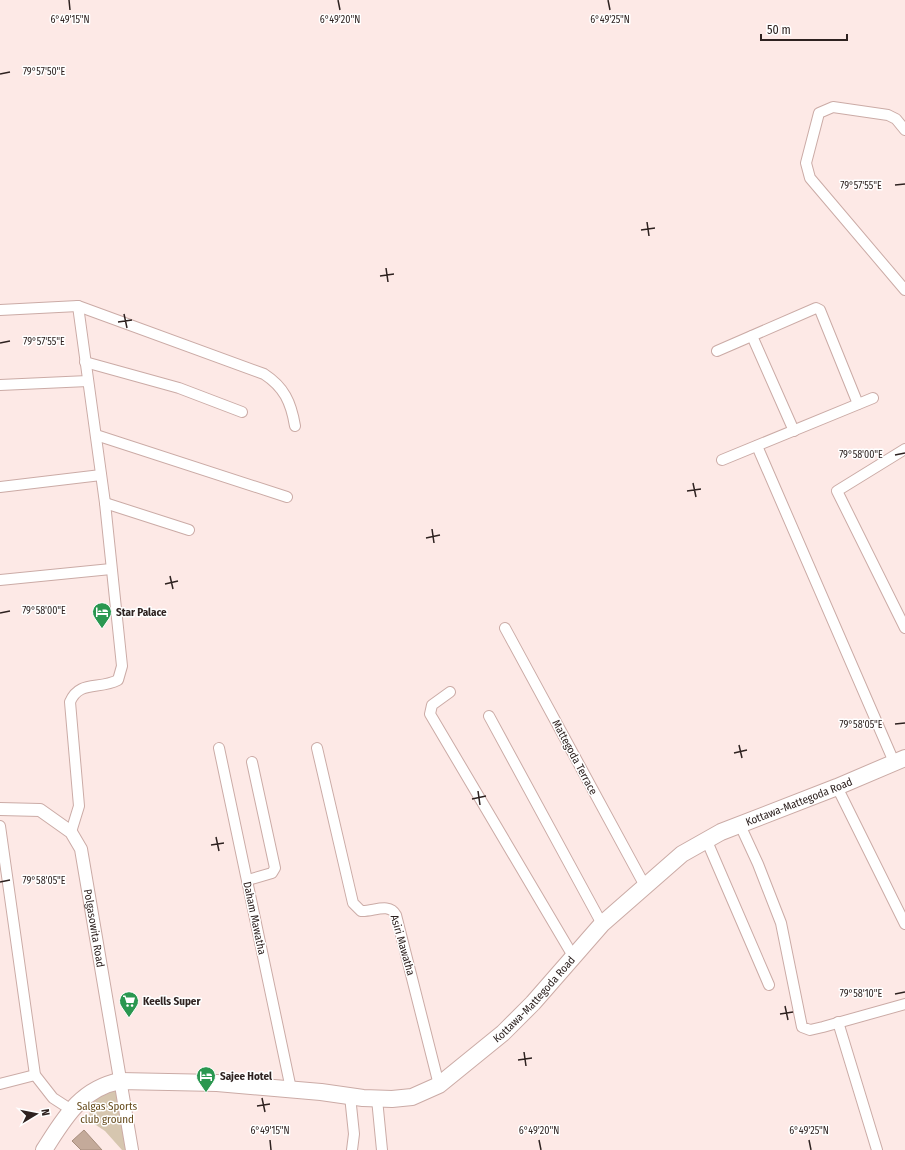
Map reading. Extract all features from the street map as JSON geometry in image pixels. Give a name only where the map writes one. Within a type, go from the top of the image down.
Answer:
[{"type":"main road","name":"Kottawa-Mattegoda Road","points":[[120,1080],[217,1082],[377,1099],[412,1097],[440,1085],[503,1033],[533,1003],[602,924],[682,854],[721,832],[837,787],[900,760]]},
{"type":"main road","points":[[44,1150],[70,1109],[102,1086],[120,1080]]},
{"type":"street","points":[[905,130],[896,119],[888,115],[833,106],[820,113],[806,163],[810,178],[905,290]]},
{"type":"street","points":[[72,832],[78,806],[70,702],[73,693],[80,688],[110,684],[118,680],[122,666],[105,503],[78,306]]},
{"type":"street","points":[[0,310],[8,308],[78,306],[264,374],[272,379],[286,395],[292,408],[295,426]]},
{"type":"street","points":[[717,351],[814,309],[820,310],[858,404]]},
{"type":"street","points":[[752,336],[794,432]]},
{"type":"street","points":[[86,362],[179,388],[242,412]]},
{"type":"street","points":[[0,385],[88,382]]},
{"type":"street","points":[[722,460],[794,432],[873,398]]},
{"type":"street","points":[[96,435],[287,497]]},
{"type":"street","points":[[757,446],[900,760]]},
{"type":"street","points":[[905,449],[837,491],[837,495],[905,628]]},
{"type":"street","points":[[0,487],[101,475]]},
{"type":"street","points":[[105,503],[189,530]]},
{"type":"street","points":[[0,580],[111,569]]},
{"type":"street","name":"Mattegoda Terrace","points":[[505,628],[645,886]]},
{"type":"street","points":[[450,692],[432,705],[430,714],[573,956]]},
{"type":"street","points":[[489,716],[602,924]]},
{"type":"street","name":"Daham Mawatha","points":[[219,748],[291,1089]]},
{"type":"street","name":"Asiri Mawatha","points":[[317,748],[353,903],[361,911],[387,908],[394,911],[396,915],[440,1085]]},
{"type":"street","points":[[248,880],[272,873],[275,868],[252,762]]},
{"type":"street","points":[[837,787],[905,924]]},
{"type":"street","name":"Polgasowita Road","points":[[0,809],[40,810],[72,832],[81,849],[132,1150]]},
{"type":"street","points":[[740,825],[758,864],[781,922],[802,1027],[810,1030],[905,1004]]},
{"type":"street","points":[[0,826],[35,1075],[52,1098],[70,1109]]},
{"type":"street","points":[[706,840],[769,985]]},
{"type":"street","points":[[838,1022],[877,1150]]},
{"type":"street","points":[[0,1084],[35,1075]]},
{"type":"street","points":[[350,1096],[354,1134],[352,1150]]},
{"type":"street","points":[[377,1099],[382,1150]]},
{"type":"green space","name":"Salgas Sports club ground","points":[[118,1083],[131,1150],[122,1150],[105,1131],[90,1121],[89,1114],[93,1103],[101,1094]]},
{"type":"building","points":[[84,1130],[102,1150],[81,1150],[72,1141]]},
{"type":"place","name":"Star Palace","points":[[102,629]]},
{"type":"place","name":"Keells Super","points":[[129,1018]]},
{"type":"place","name":"Sajee Hotel","points":[[206,1093]]}]
